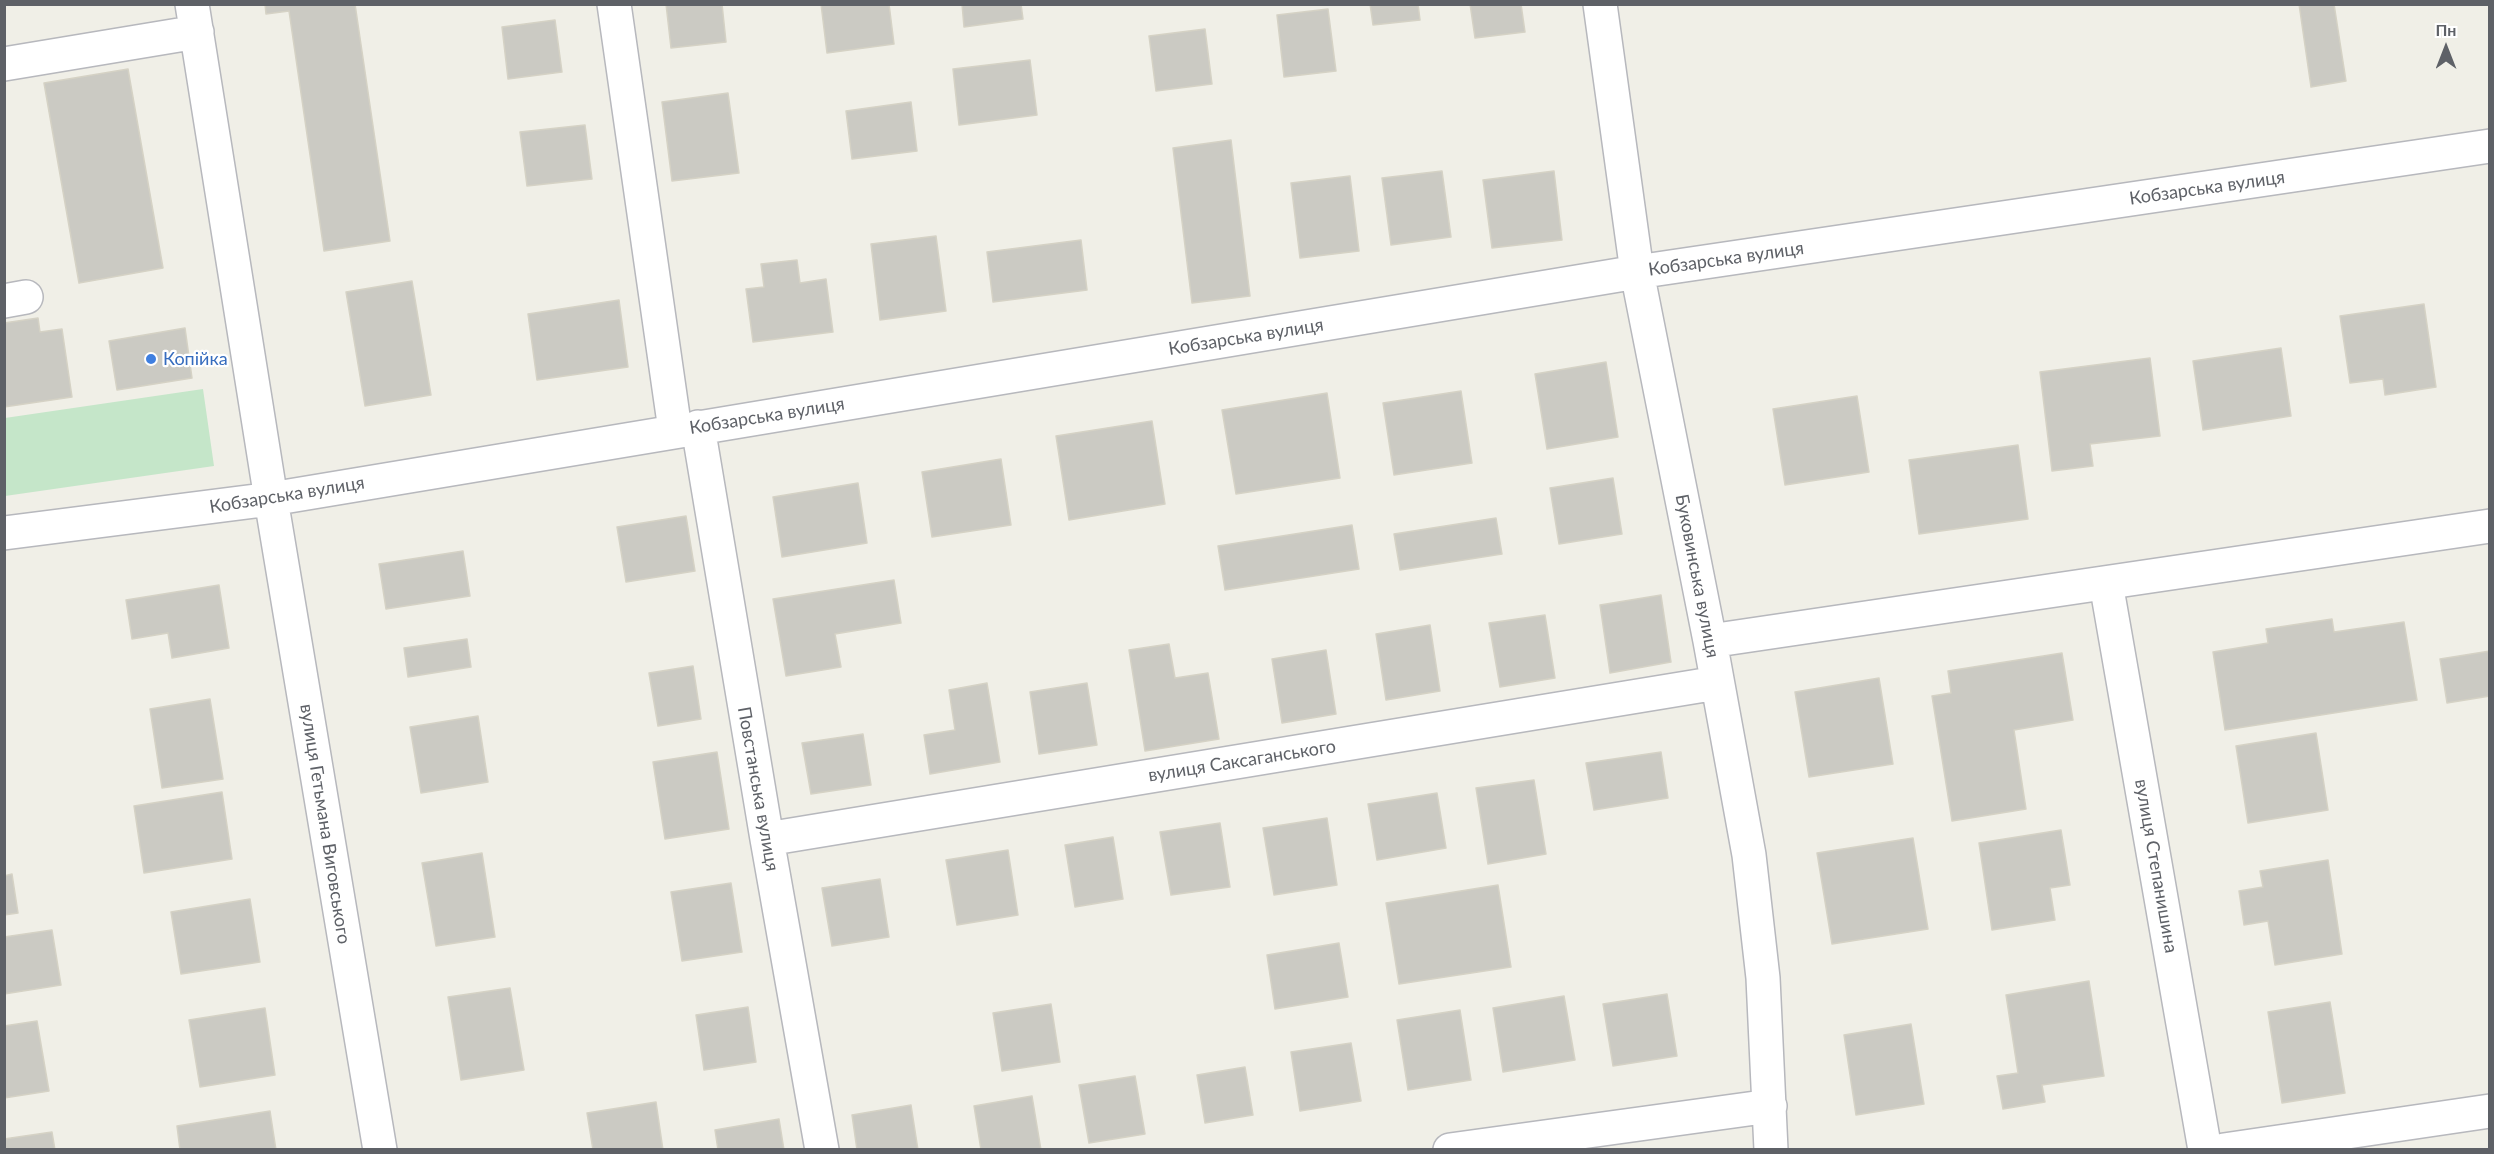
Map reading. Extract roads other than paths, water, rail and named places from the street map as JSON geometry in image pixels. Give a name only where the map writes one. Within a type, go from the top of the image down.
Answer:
[{"type":"street","name":"Повстанська вулиця","points":[[614,4],[687,429],[767,839],[822,1149]]},
{"type":"street","name":"Буковинська вулиця","points":[[1600,4],[1637,272],[1710,641],[1749,855],[1763,978],[1771,1149]]},
{"type":"street","points":[[4,64],[194,18]]},
{"type":"street","name":"вулиця Гетьмана Виговського","points":[[194,18],[271,499],[380,1149]]},
{"type":"street","name":"Кобзарська вулиця","points":[[4,533],[271,499],[1637,272],[2490,146]]},
{"type":"street","points":[[1710,641],[2490,526]]},
{"type":"street","name":"вулиця Степанишина","points":[[2106,583],[2205,1149]]},
{"type":"street","name":"вулиця Саксаганського","points":[[767,839],[1717,683]]},
{"type":"street","points":[[1450,1149],[1770,1106]]},
{"type":"street","points":[[2224,1149],[2490,1111]]},
{"type":"place","name":"Копійка","points":[[151,359]]}]
